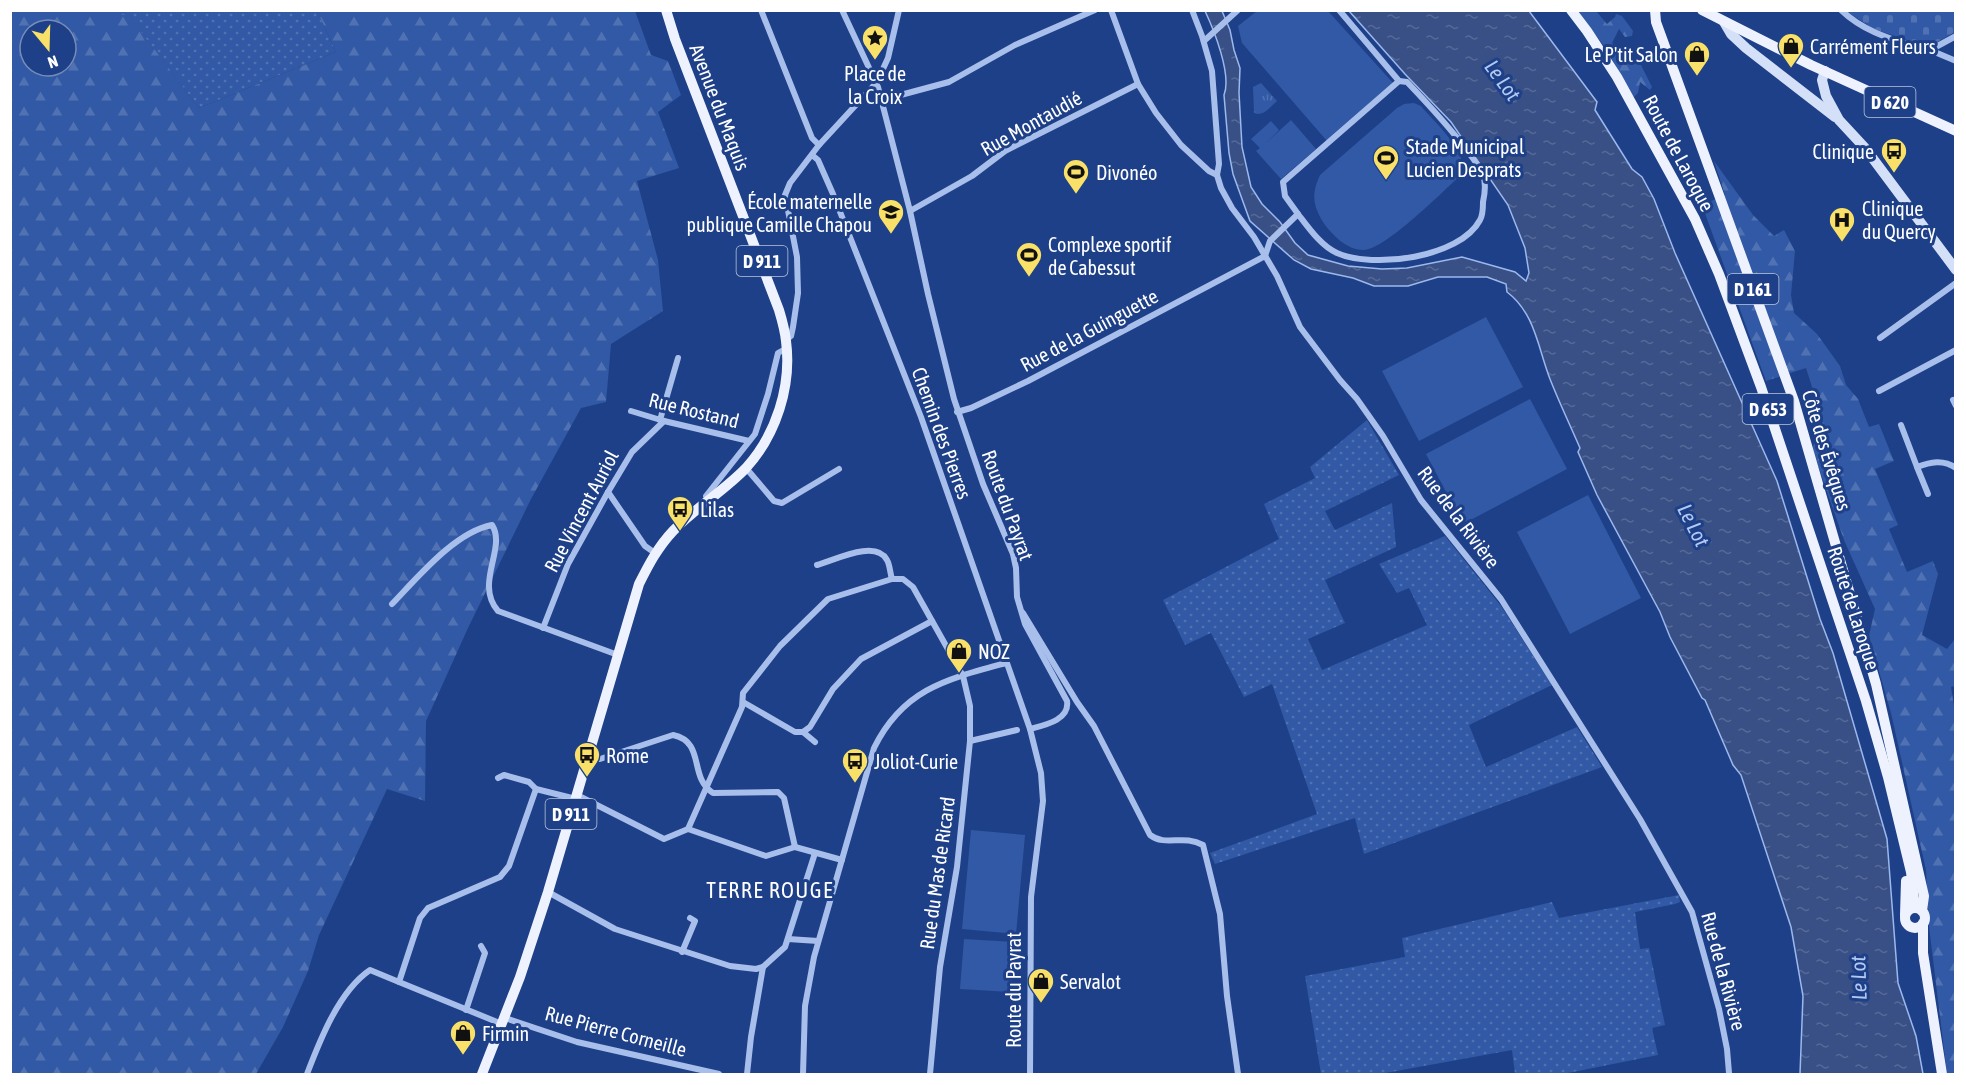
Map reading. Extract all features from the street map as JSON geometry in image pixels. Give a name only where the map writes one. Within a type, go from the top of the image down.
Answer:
[{"type":"main road","name":"Avenue du Maquis","points":[[655,553],[675,529],[746,468],[762,446],[779,411],[788,369],[787,344],[779,310],[683,61],[666,10]]},
{"type":"main road","name":"Route de Laroque","points":[[1571,10],[1617,77],[1695,219],[1719,274],[1761,387],[1866,701],[1888,777],[1919,909]]},
{"type":"main road","name":"Côte des Évêques","points":[[1655,10],[1656,22],[1794,401],[1824,502],[1891,744],[1924,896],[1919,909]]},
{"type":"main road","name":"D 620","points":[[1700,11],[1956,132]]},
{"type":"main road","name":"D 911","points":[[482,1074],[504,1021],[548,892],[639,584],[655,553]]},
{"type":"main road","name":"Route de Laroque","points":[[1901,836],[1906,894],[1905,915]]},
{"type":"main road","points":[[1909,909],[1919,909],[1925,917],[1918,925],[1907,924],[1905,915],[1909,909]]},
{"type":"main road","points":[[1918,925],[1942,1074]]},
{"type":"street","points":[[761,10],[812,138],[819,145]]},
{"type":"street","points":[[842,10],[877,82],[882,100],[949,82],[1047,30],[1095,10]]},
{"type":"street","points":[[709,500],[706,496],[754,434],[778,353],[791,336],[798,293],[797,257],[785,195],[790,183],[819,145],[877,82],[888,58],[899,10]]},
{"type":"street","name":"Rue de la Rivière","points":[[1111,10],[1138,84],[1156,113],[1181,145],[1209,171],[1217,175],[1232,208],[1277,276],[1300,327],[1383,436],[1421,500],[1501,599],[1640,819],[1692,912],[1719,1009],[1729,1073]]},
{"type":"street","points":[[1192,10],[1207,39],[1212,71],[1219,164],[1217,175]]},
{"type":"street","points":[[1207,39],[1238,10]]},
{"type":"street","points":[[1339,10],[1399,81],[1407,82],[1435,111],[1474,160],[1483,175],[1485,191],[1481,219],[1470,232],[1447,249],[1428,255],[1360,260],[1335,252],[1312,232],[1285,196],[1283,182],[1399,81]]},
{"type":"street","points":[[1841,10],[1849,18],[1874,33],[1925,50],[1932,50],[1956,36]]},
{"type":"street","points":[[1724,22],[1731,34],[1746,48],[1839,120],[1868,152],[1956,270]]},
{"type":"street","points":[[1932,50],[1956,61]]},
{"type":"street","points":[[1825,71],[1822,80],[1826,96],[1839,120]]},
{"type":"street","name":"Rue Montaudié","points":[[910,211],[972,176],[1005,151],[1138,84]]},
{"type":"street","points":[[1816,104],[1826,96]]},
{"type":"street","name":"Route du Payrat","points":[[882,100],[957,412],[983,484],[1013,554],[1017,597],[1024,624],[1067,701],[1068,708],[1060,718],[1030,729],[1041,773],[1043,801],[1030,897],[1030,1074]]},
{"type":"street","name":"Chemin des Pierres","points":[[812,155],[818,160],[833,194],[921,417],[1030,729]]},
{"type":"street","points":[[1265,256],[1270,241],[1298,214]]},
{"type":"street","name":"Rue de la Guinguette","points":[[957,412],[971,408],[1028,381],[1265,256]]},
{"type":"street","points":[[1880,338],[1956,283]]},
{"type":"street","points":[[1879,391],[1956,350]]},
{"type":"street","points":[[662,421],[678,358]]},
{"type":"street","name":"Rue Rostand","points":[[631,411],[662,421],[749,441]]},
{"type":"street","name":"Rue Vincent Auriol","points":[[543,628],[568,564],[608,492],[632,452],[662,421]]},
{"type":"street","points":[[1901,425],[1928,494]]},
{"type":"street","points":[[1917,467],[1930,462],[1949,463],[1956,468]]},
{"type":"street","points":[[746,468],[774,501],[782,503],[839,469]]},
{"type":"street","points":[[608,492],[645,546],[655,553]]},
{"type":"street","points":[[392,604],[449,548],[481,527],[492,525],[496,531],[497,541],[489,576],[492,604],[498,611],[619,655]]},
{"type":"street","points":[[688,829],[742,707],[743,693],[780,646],[828,599],[892,579],[887,559],[869,549],[817,565]]},
{"type":"street","name":"Rue du Mas de Ricard","points":[[892,579],[903,579],[913,587],[963,676],[970,706],[970,741],[957,867],[940,967],[930,1074]]},
{"type":"street","points":[[1022,612],[1094,726],[1150,835],[1159,840],[1192,839],[1203,845],[1220,914],[1227,996],[1238,1074]]},
{"type":"street","points":[[742,702],[795,732],[803,732],[810,727],[833,689],[861,659],[932,621]]},
{"type":"street","points":[[803,1074],[805,1006],[818,941],[874,748],[883,729],[900,709],[923,692],[963,676],[1006,663]]},
{"type":"street","points":[[970,741],[1017,730]]},
{"type":"street","points":[[803,732],[815,742]]},
{"type":"street","points":[[589,758],[600,759],[673,735],[684,737],[692,745],[702,783],[712,793],[778,792],[784,798],[795,848]]},
{"type":"street","points":[[498,778],[504,775],[529,782],[536,789],[581,796],[664,839],[688,829],[766,856],[795,848],[842,860]]},
{"type":"street","points":[[399,982],[420,918],[428,908],[500,877],[509,866],[536,789]]},
{"type":"street","points":[[548,892],[615,930],[730,966],[756,969],[764,967],[785,947],[815,853]]},
{"type":"street","points":[[682,952],[695,921],[690,918]]},
{"type":"street","points":[[788,939],[818,941]]},
{"type":"street","points":[[466,1010],[485,953],[481,946]]},
{"type":"street","points":[[747,1074],[751,1037],[764,967]]},
{"type":"street","name":"Rue Pierre Corneille","points":[[307,1074],[320,1042],[341,1003],[361,976],[370,970],[466,1010],[577,1042],[719,1074]]},
{"type":"green space","points":[[100,10],[129,16],[199,108],[336,52],[317,11],[635,11],[651,55],[668,61],[681,95],[658,112],[679,168],[637,181],[658,260],[663,311],[611,344],[606,402],[581,408],[531,499],[468,628],[426,721],[425,801],[387,789],[319,935],[308,971],[283,1027],[256,1074],[11,1074],[10,11]]},
{"type":"green space","points":[[100,11],[317,11],[336,52],[199,108],[129,17]]},
{"type":"green space","points":[[1257,11],[1328,11],[1393,83],[1327,141],[1242,43],[1238,26]]},
{"type":"green space","points":[[1576,11],[1596,11],[1607,24],[1616,14],[1622,16],[1633,31],[1632,36],[1625,37],[1619,29],[1612,43],[1625,56],[1639,61],[1652,87],[1650,90],[1640,82],[1638,93],[1634,97],[1608,52]]},
{"type":"green space","points":[[1846,11],[1955,11],[1955,32],[1932,45],[1925,46],[1874,29]]},
{"type":"green space","points":[[1261,83],[1277,101],[1266,111],[1257,114],[1254,113],[1253,87]]},
{"type":"green space","name":"Stade Municipal Lucien Desprats","points":[[1414,103],[1421,106],[1456,148],[1463,167],[1461,175],[1385,241],[1373,248],[1363,250],[1351,247],[1331,232],[1317,210],[1314,194],[1320,175],[1397,108],[1404,104]]},
{"type":"green space","points":[[1291,120],[1316,149],[1281,179],[1256,151],[1260,148],[1251,139],[1271,121],[1279,130],[1267,142]]},
{"type":"green space","points":[[1714,161],[1753,215],[1774,236],[1784,230],[1795,251],[1791,295],[1794,313],[1817,334],[1840,366],[1846,385],[1858,399],[1869,427],[1879,424],[1894,461],[1875,469],[1898,525],[1889,529],[1907,572],[1933,561],[1938,574],[1922,635],[1947,649],[1955,639],[1955,686],[1951,687],[1956,719],[1955,1074],[1947,1074],[1929,926],[1926,870],[1891,713],[1869,636],[1875,609],[1844,540],[1812,449],[1823,421],[1806,368],[1766,381],[1702,205],[1725,195]]},
{"type":"green space","points":[[1486,317],[1523,387],[1419,441],[1382,371]]},
{"type":"green space","points":[[1530,399],[1567,469],[1463,524],[1426,454]]},
{"type":"green space","points":[[1367,420],[1399,475],[1325,511],[1335,530],[1392,503],[1396,547],[1325,580],[1345,623],[1308,639],[1322,670],[1427,625],[1409,588],[1397,593],[1379,564],[1445,536],[1501,606],[1552,685],[1469,725],[1486,767],[1577,727],[1602,767],[1364,854],[1355,818],[1215,864],[1210,853],[1317,814],[1272,684],[1244,697],[1211,633],[1185,645],[1163,600],[1279,539],[1264,504],[1315,478],[1310,467]]},
{"type":"green space","points":[[1588,495],[1641,598],[1570,634],[1517,532]]},
{"type":"green space","points":[[971,830],[1025,835],[1016,934],[962,929]]},
{"type":"green space","points":[[1679,895],[1680,902],[1675,904],[1635,912],[1640,949],[1649,948],[1665,1025],[1652,1028],[1658,1055],[1563,1074],[1515,1074],[1512,1050],[1380,1074],[1321,1074],[1305,976],[1405,957],[1402,938],[1552,902],[1559,918]]},
{"type":"green space","points":[[964,939],[1015,942],[1011,992],[960,989]]},
{"type":"water","name":"Le Lot","points":[[1205,11],[1222,11],[1230,30],[1240,68],[1242,147],[1251,187],[1262,204],[1308,255],[1348,266],[1382,269],[1407,268],[1462,257],[1515,272],[1526,281],[1529,273],[1525,248],[1508,205],[1451,122],[1349,11],[1529,11],[1597,102],[1595,110],[1632,169],[1642,177],[1654,199],[1675,253],[1777,481],[1820,619],[1833,653],[1887,839],[1898,983],[1916,1036],[1923,1074],[1800,1074],[1803,996],[1791,927],[1741,775],[1733,765],[1705,700],[1597,495],[1578,452],[1580,448],[1550,379],[1524,310],[1507,292],[1506,284],[1487,277],[1438,277],[1408,286],[1374,286],[1353,278],[1311,269],[1294,260],[1250,221],[1233,174],[1229,153],[1224,65]]},
{"type":"place","name":"Place de la Croix","points":[[875,61]]},
{"type":"place","name":"Carrément Fleurs","points":[[1791,69]]},
{"type":"place","name":"Le P'tit Salon","points":[[1697,77]]},
{"type":"place","name":"Clinique","points":[[1894,174]]},
{"type":"place","name":"Stade Municipal Lucien Desprats","points":[[1386,181]]},
{"type":"place","name":"Divonéo","points":[[1076,195]]},
{"type":"place","name":"École maternelle publique Camille Chapou","points":[[891,235]]},
{"type":"place","name":"Clinique du Quercy","points":[[1842,243]]},
{"type":"place","name":"Complexe sportif de Cabessut","points":[[1029,278]]},
{"type":"place","name":"Lilas","points":[[680,532]]},
{"type":"place","name":"NOZ","points":[[959,674]]},
{"type":"place","name":"Rome","points":[[587,778]]},
{"type":"place","name":"Joliot-Curie","points":[[855,784]]},
{"type":"place","name":"Servalot","points":[[1041,1004]]},
{"type":"place","name":"Firmin","points":[[463,1056]]},
{"type":"district","name":"TERRE ROUGE","points":[[770,890]]}]
